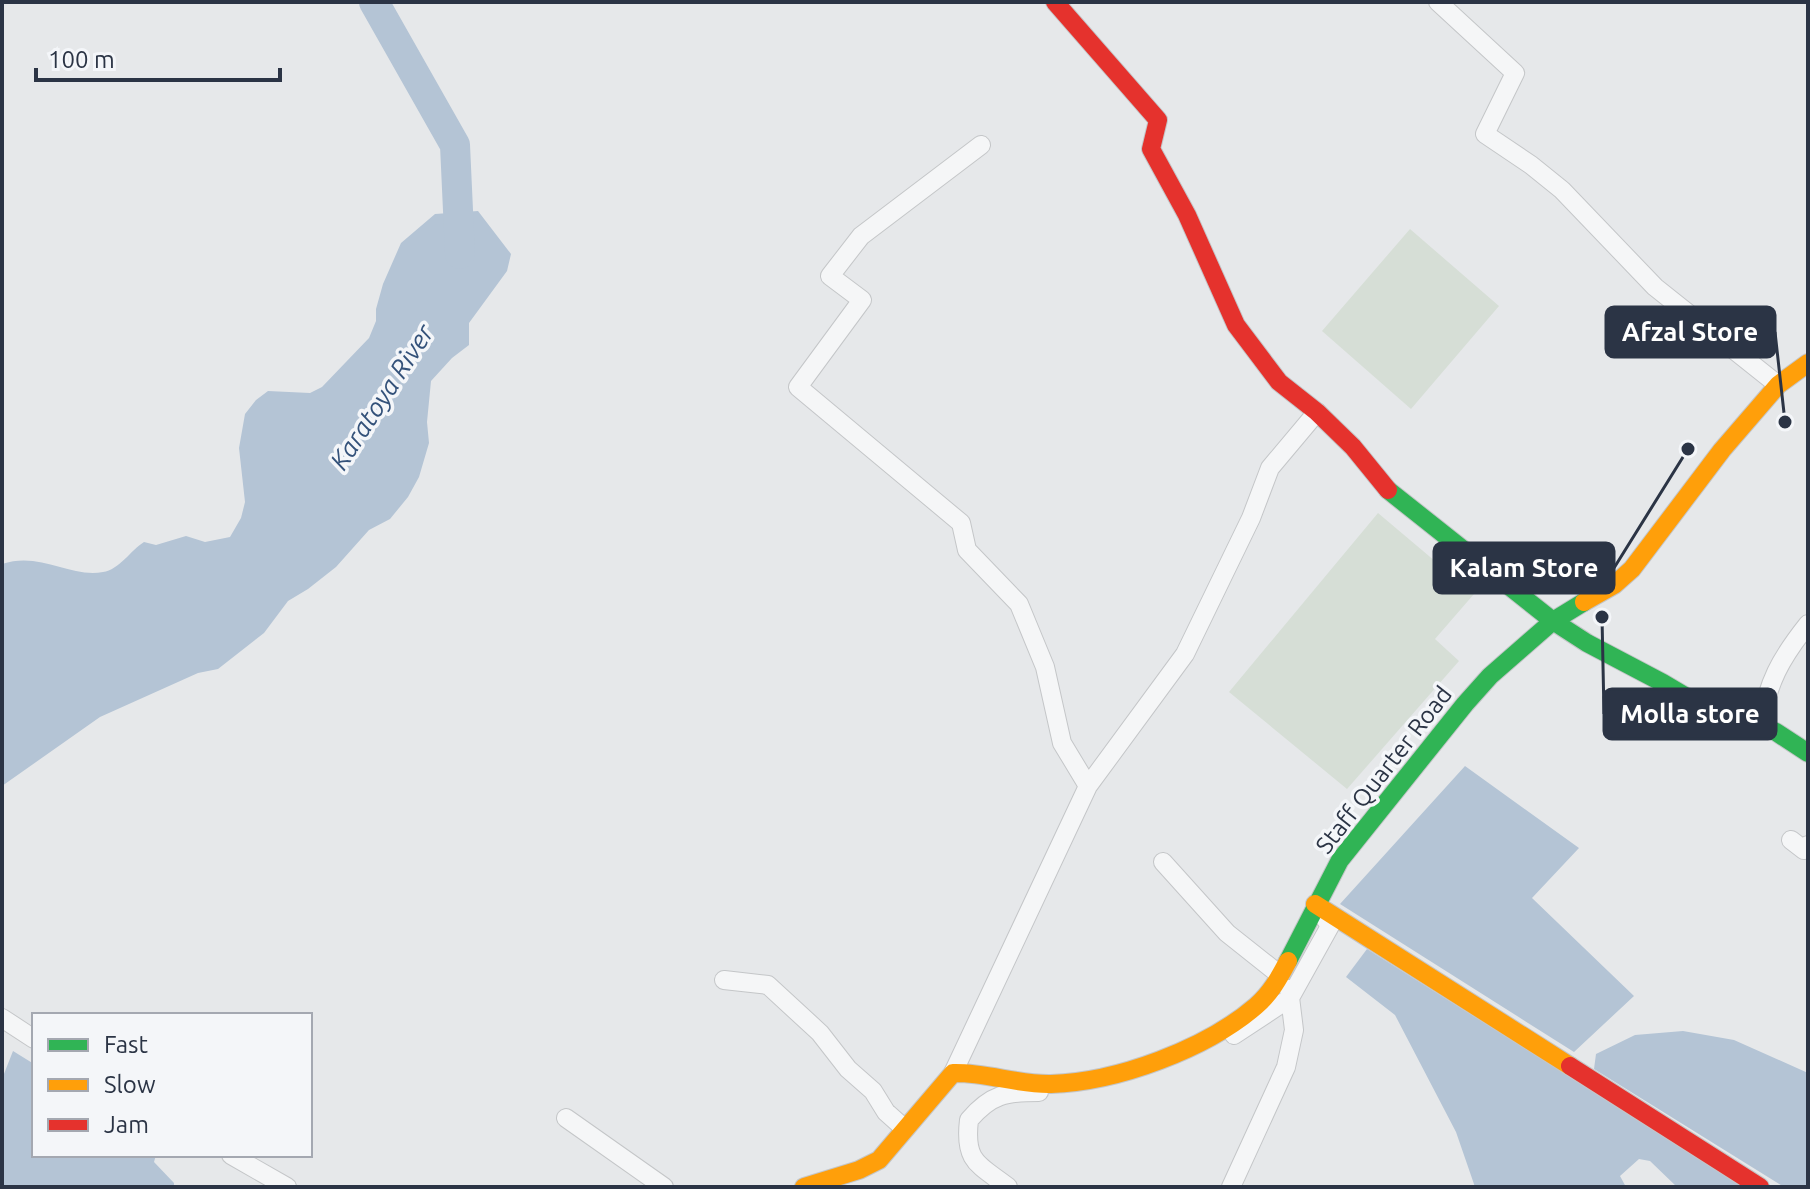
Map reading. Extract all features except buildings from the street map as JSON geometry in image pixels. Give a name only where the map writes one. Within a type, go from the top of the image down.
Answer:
[{"type":"street","points":[[1055,2],[1158,120],[1151,149],[1187,215],[1236,325],[1279,382],[1317,412],[1353,447],[1394,497],[1553,621],[1587,643],[1734,725],[1749,728],[1760,726],[1776,732],[1808,753]]},
{"type":"street","points":[[1438,2],[1515,73],[1485,134],[1562,190],[1655,287],[1778,385]]},
{"type":"street","points":[[981,145],[886,214],[861,236],[830,276],[862,300],[798,387],[961,523],[967,550],[1019,604],[1045,667],[1062,743],[1088,786]]},
{"type":"street","name":"Staff Quarter Road","points":[[953,1073],[986,1073],[1024,1082],[1050,1084],[1083,1082],[1128,1070],[1208,1038],[1287,987],[1315,904],[1340,860],[1465,704],[1490,676],[1553,621],[1614,585],[1632,569],[1722,450],[1778,385],[1808,363]]},
{"type":"street","points":[[804,1187],[859,1170],[879,1160],[953,1073],[1088,786],[1185,654],[1251,518],[1270,468],[1317,412]]},
{"type":"street","points":[[1760,726],[1767,690],[1787,649],[1808,624]]},
{"type":"street","points":[[1163,862],[1227,933],[1287,987],[1294,1030],[1286,1067],[1231,1187]]},
{"type":"street","points":[[1315,904],[1760,1187]]},
{"type":"street","points":[[724,980],[768,985],[820,1033],[848,1069],[873,1091],[886,1112],[905,1129]]},
{"type":"street","points":[[1008,1187],[973,1159],[967,1141],[969,1120],[991,1100],[1008,1092],[1079,1092],[1120,1082],[1239,1034],[1287,987]]},
{"type":"street","points":[[2,1018],[32,1038]]},
{"type":"street","points":[[566,1118],[664,1187]]},
{"type":"street","points":[[234,1157],[287,1187]]},
{"type":"shaded area","points":[[1410,229],[1499,306],[1411,409],[1322,331]]},
{"type":"shaded area","points":[[1378,513],[1474,594],[1435,639],[1459,661],[1347,789],[1229,692]]},
{"type":"water","points":[[478,211],[511,254],[507,271],[469,323],[469,345],[431,381],[427,422],[429,443],[419,477],[390,519],[369,530],[336,567],[288,601],[264,633],[218,669],[198,673],[100,717],[2,786],[2,564],[42,562],[91,573],[103,572],[114,568],[144,542],[156,545],[186,536],[205,542],[230,537],[241,518],[245,502],[239,448],[245,414],[268,391],[310,393],[322,387],[369,338],[376,321],[383,284],[401,243],[435,214]]},
{"type":"water","points":[[1465,766],[1579,848],[1532,898],[1634,996],[1574,1052],[1340,904]]},
{"type":"water","points":[[1367,949],[1745,1187],[1677,1187],[1650,1161],[1639,1159],[1620,1176],[1626,1187],[1475,1187],[1456,1132],[1395,1015],[1346,977]]},
{"type":"water","points":[[1683,1031],[1734,1040],[1808,1073],[1808,1187],[1784,1187],[1594,1069],[1596,1054],[1635,1035]]},
{"type":"water","points":[[13,1051],[32,1063],[32,1157],[155,1157],[154,1162],[174,1183],[174,1187],[2,1187],[2,1079]]},
{"type":"waterway","name":"Karatoya River","points":[[374,2],[455,145],[460,254]]},
{"type":"traffic: fast","points":[[1388,490],[1553,621],[1587,643],[1734,725],[1749,728],[1760,726],[1776,732],[1808,753]]},
{"type":"traffic: fast","points":[[1288,961],[1340,860],[1465,704],[1490,676],[1553,621],[1584,602]]},
{"type":"traffic: slow","points":[[1584,602],[1614,585],[1632,569],[1722,450],[1778,385],[1808,363]]},
{"type":"traffic: slow","points":[[1315,904],[1570,1066]]},
{"type":"traffic: slow","points":[[804,1187],[859,1170],[879,1160],[953,1073],[1051,1084],[1077,1082],[1132,1070],[1187,1049],[1236,1022],[1266,996],[1288,961]]},
{"type":"traffic: jam","points":[[1055,2],[1158,120],[1151,149],[1187,215],[1236,325],[1279,382],[1317,412],[1353,447],[1388,490]]},
{"type":"traffic: jam","points":[[1570,1066],[1760,1187]]},
{"type":"place","name":"Afzal Store","points":[[1785,422]]},
{"type":"place","name":"Kalam Store","points":[[1688,449]]},
{"type":"place","name":"Molla store","points":[[1602,617]]}]
